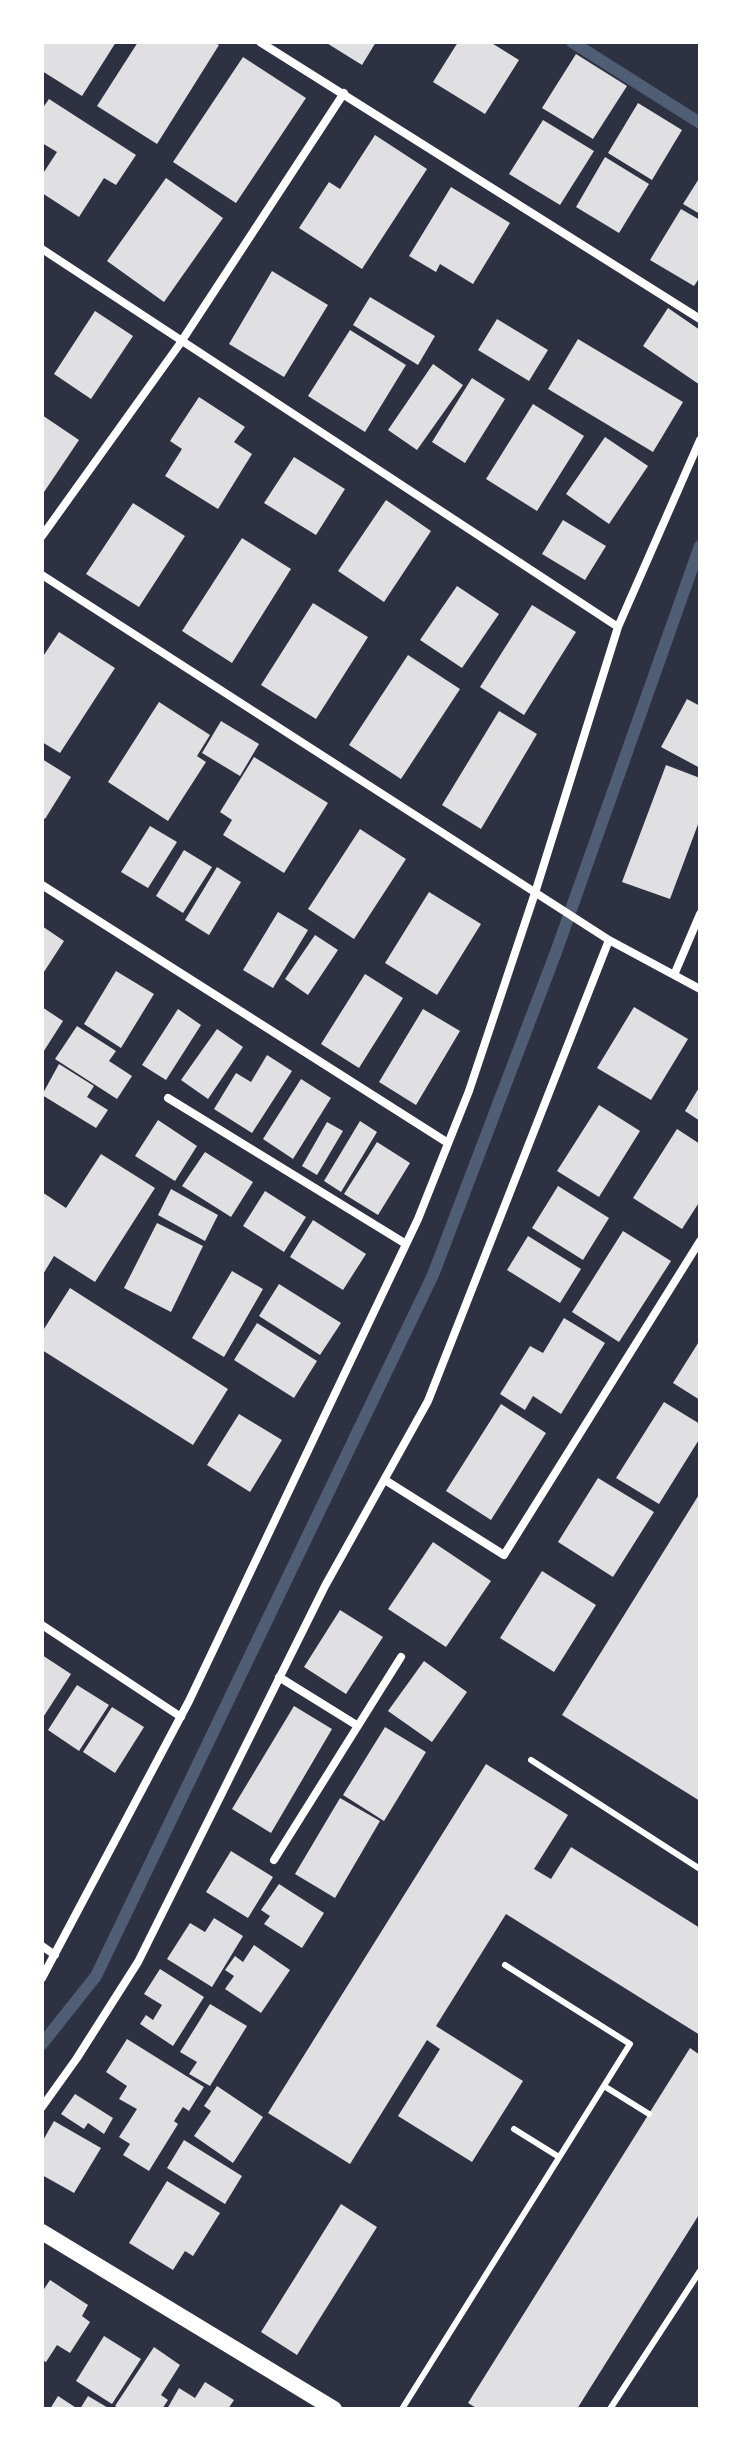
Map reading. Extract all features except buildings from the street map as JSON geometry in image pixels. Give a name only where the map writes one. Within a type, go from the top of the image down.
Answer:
[{"type":"main road","points":[[42,2232],[334,2409]]},
{"type":"street","points":[[260,42],[700,319]]},
{"type":"street","points":[[42,536],[182,341],[344,93]]},
{"type":"street","points":[[42,249],[618,627]]},
{"type":"street","points":[[42,1978],[181,1717],[406,1244],[469,1091],[618,627],[700,440]]},
{"type":"street","points":[[42,575],[609,940],[700,989]]},
{"type":"street","points":[[42,885],[448,1143]]},
{"type":"street","points":[[674,975],[700,914]]},
{"type":"street","points":[[42,2107],[138,1962],[325,1586],[428,1401],[609,940]]},
{"type":"street","points":[[168,1098],[406,1244]]},
{"type":"street","points":[[385,1480],[504,1555],[700,1241]]},
{"type":"street","points":[[42,1625],[181,1717]]},
{"type":"street","points":[[274,1860],[401,1657]]},
{"type":"street","points":[[279,1677],[358,1726]]},
{"type":"street","points":[[42,1946],[55,1955]]},
{"type":"lane","points":[[531,1760],[700,1869]]},
{"type":"lane","points":[[402,2409],[630,2044],[505,1965]]},
{"type":"lane","points":[[604,2086],[649,2114]]},
{"type":"lane","points":[[514,2129],[559,2157]]},
{"type":"lane","points":[[610,2409],[700,2271]]},
{"type":"waterway","points":[[572,42],[700,123]]},
{"type":"waterway","points":[[42,2044],[96,1976],[433,1275],[556,952],[700,546]]}]
